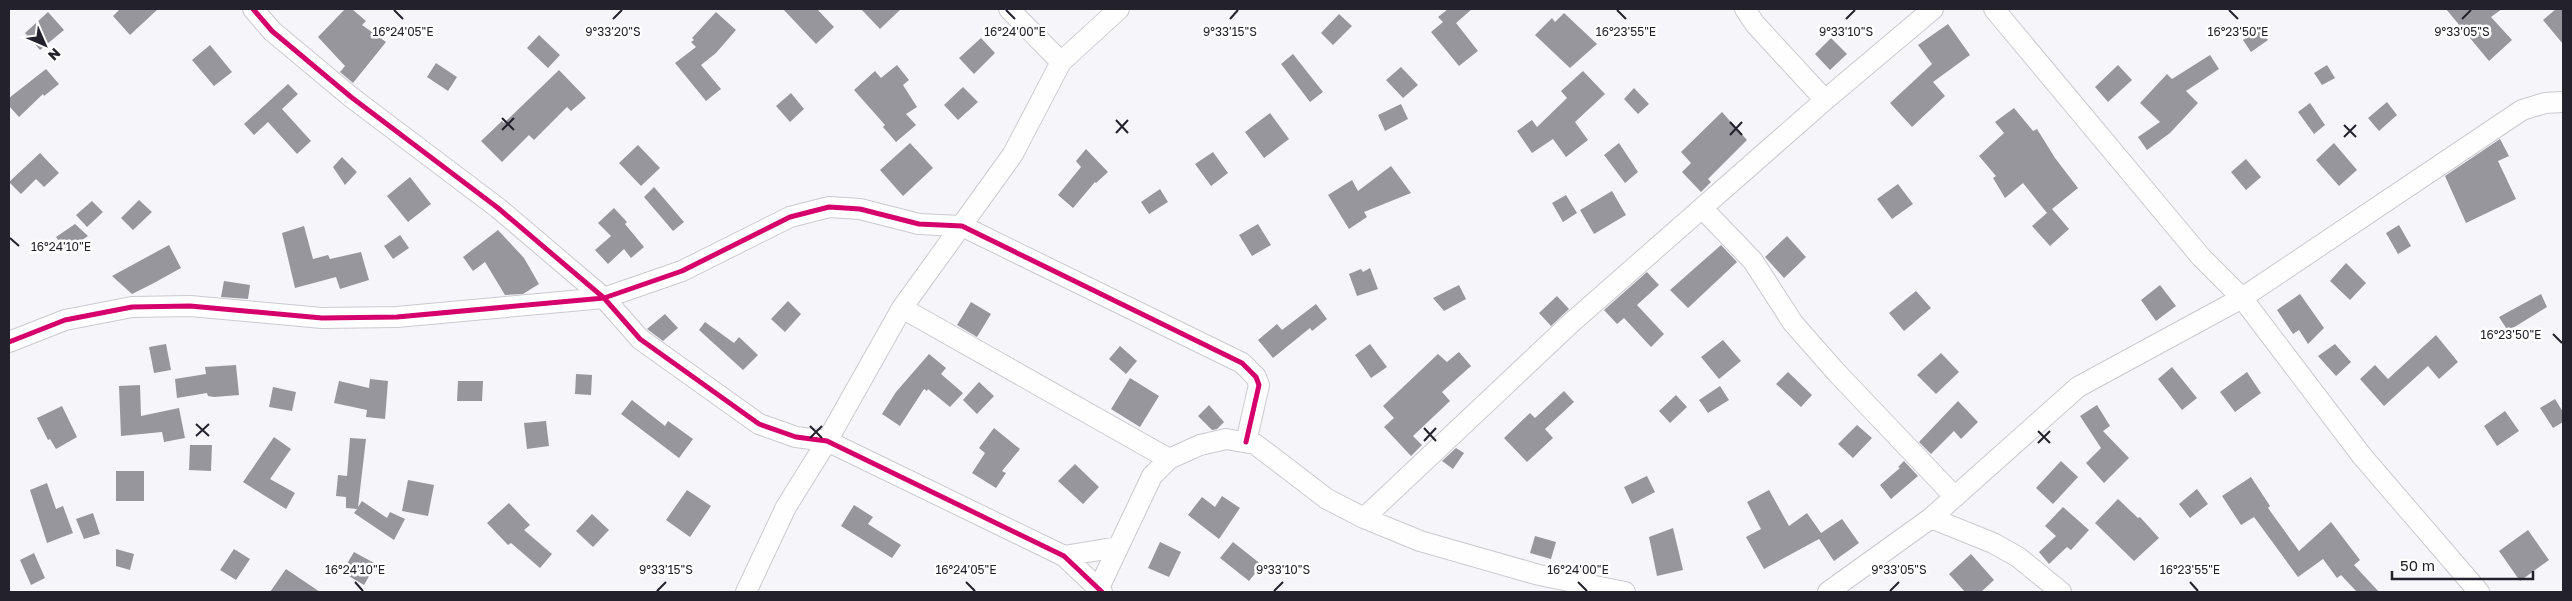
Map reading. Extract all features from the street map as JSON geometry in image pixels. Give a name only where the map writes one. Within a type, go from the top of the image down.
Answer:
[{"type":"street","points":[[253,9],[272,31],[351,97],[498,208],[604,298],[640,339],[759,424],[796,437],[827,441],[1064,556],[1099,591],[1152,476],[1170,459],[1200,445],[1226,438],[1255,444],[1327,499],[1364,518],[1420,541],[1539,575],[1624,592]]},
{"type":"street","points":[[1009,9],[1061,62]]},
{"type":"street","points":[[746,592],[786,507],[827,441],[902,308],[1013,154],[1061,62],[1119,9]]},
{"type":"street","points":[[1745,9],[1755,24],[1824,100]]},
{"type":"street","points":[[1364,518],[1571,323],[1824,100],[1933,9]]},
{"type":"street","points":[[1994,9],[2201,257],[2242,298],[2362,456],[2479,592]]},
{"type":"street","points":[[1828,592],[1931,518],[2078,387],[2242,298],[2522,110],[2546,103],[2563,102]]},
{"type":"street","points":[[9,342],[65,320],[132,307],[190,306],[322,318],[397,317],[604,298],[682,270],[790,217],[829,207],[860,209],[919,224],[962,226],[1251,370],[1259,384],[1246,442]]},
{"type":"street","points":[[1702,208],[1753,261],[1793,323],[1955,497]]},
{"type":"street","points":[[902,308],[1170,459]]},
{"type":"street","points":[[1931,518],[1993,543],[2018,557],[2061,592]]},
{"type":"street","points":[[1064,556],[1118,547]]},
{"type":"building","points":[[120,9],[158,9],[130,35],[113,16]]},
{"type":"building","points":[[345,9],[352,9],[366,21],[362,25],[386,42],[353,83],[340,72],[345,66],[318,37]]},
{"type":"building","points":[[783,9],[817,9],[834,27],[816,44]]},
{"type":"building","points":[[861,9],[901,9],[880,29]]},
{"type":"building","points":[[1448,9],[1472,9],[1456,23],[1478,51],[1459,66],[1431,32],[1443,22],[1438,17]]},
{"type":"building","points":[[2446,9],[2502,9],[2491,17],[2512,40],[2489,61]]},
{"type":"building","points":[[2556,9],[2563,9],[2563,44],[2543,20]]},
{"type":"building","points":[[48,12],[64,30],[40,50],[25,33]]},
{"type":"building","points":[[716,12],[736,30],[716,53],[701,65],[721,89],[706,101],[675,63],[696,47],[691,42],[694,40],[692,38]]},
{"type":"building","points":[[1564,13],[1597,44],[1570,68],[1535,35],[1552,18],[1555,22]]},
{"type":"building","points":[[1339,14],[1352,26],[1333,45],[1321,33]]},
{"type":"building","points":[[1948,24],[1970,55],[1933,82],[1945,96],[1912,127],[1890,103],[1932,64],[1918,45]]},
{"type":"building","points":[[2260,28],[2268,40],[2251,52],[2243,40]]},
{"type":"building","points":[[539,35],[560,55],[548,68],[527,48]]},
{"type":"building","points":[[981,38],[995,53],[974,74],[959,58]]},
{"type":"building","points":[[1831,38],[1847,54],[1830,70],[1815,54]]},
{"type":"building","points":[[210,45],[232,72],[214,86],[192,60]]},
{"type":"building","points":[[1293,54],[1323,92],[1310,102],[1281,64]]},
{"type":"building","points":[[2210,55],[2219,69],[2186,91],[2198,103],[2170,133],[2147,150],[2138,137],[2160,122],[2140,103],[2167,74],[2172,79]]},
{"type":"building","points":[[436,63],[457,77],[448,91],[427,77]]},
{"type":"building","points":[[897,65],[909,80],[903,85],[917,107],[906,114],[916,125],[896,142],[883,127],[885,125],[854,90],[875,71],[881,78]]},
{"type":"building","points":[[2118,65],[2132,80],[2108,102],[2095,87]]},
{"type":"building","points":[[2327,65],[2335,78],[2322,85],[2314,73]]},
{"type":"building","points":[[1401,67],[1418,85],[1403,98],[1386,80]]},
{"type":"building","points":[[46,69],[59,84],[44,96],[43,94],[19,117],[9,106],[9,98]]},
{"type":"building","points":[[559,70],[586,98],[571,111],[567,107],[534,140],[529,135],[502,162],[481,141],[502,121],[504,123]]},
{"type":"building","points":[[1583,71],[1605,94],[1575,122],[1588,140],[1566,157],[1553,139],[1532,153],[1517,131],[1532,120],[1537,127],[1567,98],[1561,91]]},
{"type":"building","points":[[288,84],[298,94],[282,109],[311,141],[297,154],[268,122],[254,135],[244,124]]},
{"type":"building","points":[[963,87],[978,102],[958,120],[944,105]]},
{"type":"building","points":[[1634,88],[1649,104],[1638,114],[1624,99]]},
{"type":"building","points":[[791,93],[804,109],[790,122],[776,106]]},
{"type":"building","points":[[2387,102],[2397,115],[2379,131],[2368,118]]},
{"type":"building","points":[[2310,103],[2325,125],[2314,134],[2298,112]]},
{"type":"building","points":[[1401,104],[1408,119],[1385,131],[1378,115]]},
{"type":"building","points":[[2014,108],[2033,131],[2037,129],[2055,158],[2078,188],[2052,209],[2069,229],[2050,246],[2032,226],[2047,213],[2023,183],[2005,198],[1993,178],[1996,176],[1979,156],[2004,133],[1995,122]]},
{"type":"building","points":[[1722,112],[1747,140],[1708,179],[1711,182],[1701,192],[1682,172],[1691,163],[1681,152]]},
{"type":"building","points":[[1270,113],[1289,139],[1264,158],[1245,132]]},
{"type":"building","points":[[2500,139],[2509,156],[2498,161],[2516,199],[2466,223],[2445,176]]},
{"type":"building","points":[[910,143],[933,168],[903,196],[880,170]]},
{"type":"building","points":[[1619,143],[1638,172],[1625,183],[1604,155]]},
{"type":"building","points":[[2334,143],[2357,170],[2339,186],[2316,160]]},
{"type":"building","points":[[638,145],[660,168],[641,186],[619,163]]},
{"type":"building","points":[[1086,149],[1108,172],[1095,182],[1073,208],[1058,195],[1081,167],[1076,161]]},
{"type":"building","points":[[1213,152],[1228,173],[1211,186],[1195,164]]},
{"type":"building","points":[[40,153],[59,173],[44,187],[36,179],[21,194],[9,182]]},
{"type":"building","points":[[342,157],[357,172],[345,185],[333,167]]},
{"type":"building","points":[[2246,159],[2261,177],[2246,190],[2231,172]]},
{"type":"building","points":[[1391,166],[1411,193],[1364,212],[1367,217],[1349,229],[1328,195],[1352,180],[1358,191]]},
{"type":"building","points":[[410,177],[431,204],[408,222],[387,196]]},
{"type":"building","points":[[1898,184],[1913,204],[1892,219],[1877,199]]},
{"type":"building","points":[[654,187],[684,222],[673,231],[644,197]]},
{"type":"building","points":[[1160,189],[1168,202],[1149,214],[1141,202]]},
{"type":"building","points":[[1612,191],[1626,215],[1594,234],[1580,210]]},
{"type":"building","points":[[1566,195],[1577,213],[1563,222],[1552,203]]},
{"type":"building","points":[[139,200],[152,212],[133,230],[121,218]]},
{"type":"building","points":[[92,201],[103,212],[87,227],[76,215]]},
{"type":"building","points":[[614,208],[627,222],[625,224],[644,247],[631,258],[624,249],[608,264],[595,250],[611,236],[598,223]]},
{"type":"building","points":[[75,224],[88,236],[66,251],[56,237]]},
{"type":"building","points":[[1258,224],[1271,245],[1252,256],[1239,235]]},
{"type":"building","points":[[2399,225],[2411,246],[2398,254],[2386,233]]},
{"type":"building","points":[[304,226],[313,259],[328,255],[330,259],[361,252],[369,280],[340,289],[336,277],[295,288],[282,233]]},
{"type":"building","points":[[498,230],[524,258],[539,284],[523,294],[505,295],[485,262],[473,271],[463,257]]},
{"type":"building","points":[[400,235],[409,248],[393,259],[384,246]]},
{"type":"building","points":[[1787,236],[1806,257],[1784,278],[1765,257]]},
{"type":"building","points":[[169,245],[181,268],[152,284],[132,294],[112,276]]},
{"type":"building","points":[[1721,245],[1737,262],[1688,308],[1670,290]]},
{"type":"building","points":[[2346,263],[2366,283],[2350,300],[2330,281]]},
{"type":"building","points":[[1370,268],[1378,289],[1357,296],[1349,274],[1361,269],[1363,272]]},
{"type":"building","points":[[1647,272],[1659,285],[1637,305],[1664,334],[1651,347],[1624,318],[1617,324],[1604,310]]},
{"type":"building","points":[[224,281],[250,285],[248,299],[221,297]]},
{"type":"building","points":[[1459,285],[1466,299],[1444,311],[1433,298]]},
{"type":"building","points":[[2160,285],[2176,306],[2156,321],[2141,300]]},
{"type":"building","points":[[1916,291],[1931,308],[1904,331],[1889,313]]},
{"type":"building","points":[[2300,294],[2324,328],[2308,344],[2299,330],[2293,334],[2277,310]]},
{"type":"building","points":[[2541,294],[2547,307],[2508,331],[2499,317]]},
{"type":"building","points":[[1557,296],[1569,309],[1551,326],[1539,313]]},
{"type":"building","points":[[788,301],[801,314],[785,332],[771,319]]},
{"type":"building","points":[[971,302],[991,314],[977,337],[957,325]]},
{"type":"building","points":[[1316,304],[1327,319],[1312,331],[1310,328],[1273,358],[1258,340],[1277,324],[1282,330]]},
{"type":"building","points":[[665,314],[678,328],[663,341],[647,329]]},
{"type":"building","points":[[705,322],[734,343],[739,337],[758,355],[743,370],[699,330]]},
{"type":"building","points":[[2436,335],[2458,362],[2439,379],[2428,366],[2384,406],[2360,379],[2375,365],[2388,379]]},
{"type":"building","points":[[1723,340],[1741,361],[1719,379],[1701,357]]},
{"type":"building","points":[[166,344],[171,370],[154,373],[149,347]]},
{"type":"building","points":[[1370,344],[1387,367],[1371,378],[1355,355]]},
{"type":"building","points":[[2335,344],[2351,362],[2336,376],[2318,356]]},
{"type":"building","points":[[1120,346],[1137,361],[1126,374],[1109,359]]},
{"type":"building","points":[[1459,352],[1471,366],[1442,392],[1450,401],[1413,436],[1422,445],[1411,456],[1384,427],[1394,418],[1383,406],[1438,354],[1447,362]]},
{"type":"building","points":[[1941,353],[1959,372],[1936,394],[1917,375]]},
{"type":"building","points":[[929,354],[946,368],[941,374],[963,393],[950,407],[928,389],[927,391],[924,389],[900,426],[882,414],[896,392]]},
{"type":"building","points":[[236,365],[239,395],[214,397],[208,396],[207,393],[177,398],[175,379],[206,374],[205,367]]},
{"type":"building","points":[[2172,367],[2197,398],[2182,410],[2158,379]]},
{"type":"building","points":[[1788,372],[1812,395],[1801,407],[1776,384]]},
{"type":"building","points":[[2247,372],[2261,393],[2235,412],[2220,392]]},
{"type":"building","points":[[576,374],[592,375],[591,395],[575,394]]},
{"type":"building","points":[[1130,378],[1159,396],[1140,427],[1111,409]]},
{"type":"building","points":[[370,379],[388,381],[385,419],[366,417],[367,410],[334,403],[339,381],[369,388]]},
{"type":"building","points":[[458,381],[483,381],[482,401],[457,401]]},
{"type":"building","points":[[979,382],[994,396],[977,414],[963,400]]},
{"type":"building","points":[[140,385],[141,416],[179,408],[185,438],[164,442],[162,432],[121,436],[119,386]]},
{"type":"building","points":[[1720,386],[1729,400],[1708,413],[1699,400]]},
{"type":"building","points":[[273,387],[296,392],[292,411],[269,407]]},
{"type":"building","points":[[1564,391],[1574,402],[1545,429],[1553,438],[1527,462],[1504,438],[1530,413],[1535,418]]},
{"type":"building","points":[[1676,395],[1687,407],[1670,423],[1659,411]]},
{"type":"building","points":[[2555,399],[2563,412],[2563,422],[2553,428],[2540,408]]},
{"type":"building","points":[[632,400],[665,426],[668,421],[693,439],[679,458],[621,414]]},
{"type":"building","points":[[1958,401],[1978,422],[1961,439],[1954,431],[1931,454],[1919,442]]},
{"type":"building","points":[[1209,405],[1224,422],[1217,429],[1212,430],[1198,416]]},
{"type":"building","points":[[2097,405],[2110,426],[2103,431],[2129,458],[2104,483],[2086,463],[2101,448],[2080,416]]},
{"type":"building","points":[[62,406],[77,437],[56,449],[50,439],[48,440],[37,418]]},
{"type":"building","points":[[2505,411],[2519,431],[2497,446],[2484,426]]},
{"type":"building","points":[[546,421],[549,446],[527,449],[524,423]]},
{"type":"building","points":[[1857,425],[1872,438],[1853,458],[1838,444]]},
{"type":"building","points":[[994,428],[1020,449],[1002,471],[1006,473],[996,488],[972,473],[985,453],[979,448]]},
{"type":"building","points":[[274,437],[291,449],[270,479],[295,493],[286,509],[243,482]]},
{"type":"building","points":[[350,438],[366,439],[358,507],[362,501],[387,518],[390,512],[405,519],[394,540],[354,513],[357,509],[346,508],[346,497],[336,496],[338,475],[347,476]]},
{"type":"building","points":[[190,445],[212,445],[211,471],[189,470]]},
{"type":"building","points":[[1456,448],[1464,453],[1453,469],[1442,461]]},
{"type":"building","points":[[1904,461],[1918,476],[1891,499],[1880,485],[1900,468],[1898,467]]},
{"type":"building","points":[[2061,461],[2078,477],[2053,504],[2036,488]]},
{"type":"building","points":[[1075,464],[1099,487],[1083,504],[1058,481]]},
{"type":"building","points":[[116,471],[144,471],[144,501],[116,501]]},
{"type":"building","points":[[1647,476],[1655,492],[1632,504],[1624,487]]},
{"type":"building","points":[[2251,477],[2270,506],[2268,508],[2299,551],[2331,522],[2360,560],[2354,565],[2379,592],[2357,592],[2341,575],[2337,578],[2323,559],[2298,577],[2254,517],[2241,525],[2222,496]]},
{"type":"building","points":[[408,480],[434,485],[428,516],[402,511]]},
{"type":"building","points":[[47,483],[56,509],[63,506],[73,533],[47,543],[30,490]]},
{"type":"building","points":[[2197,489],[2208,504],[2190,518],[2179,504]]},
{"type":"building","points":[[687,490],[711,506],[690,537],[666,520]]},
{"type":"building","points":[[1769,490],[1789,526],[1807,513],[1821,533],[1842,519],[1859,543],[1834,561],[1819,539],[1764,569],[1746,537],[1761,529],[1747,502]]},
{"type":"building","points":[[1222,496],[1240,508],[1219,539],[1188,515],[1202,497],[1215,507]]},
{"type":"building","points":[[2118,499],[2138,518],[2140,517],[2159,538],[2134,561],[2095,523]]},
{"type":"building","points":[[509,503],[530,525],[524,530],[552,554],[540,568],[511,543],[508,545],[487,523]]},
{"type":"building","points":[[854,505],[873,517],[868,524],[901,545],[892,558],[841,526]]},
{"type":"building","points":[[2063,507],[2089,530],[2071,550],[2067,547],[2049,564],[2039,552],[2056,536],[2045,526]]},
{"type":"building","points":[[93,513],[100,534],[84,539],[76,519]]},
{"type":"building","points":[[592,514],[609,530],[593,547],[576,531]]},
{"type":"building","points":[[1673,528],[1683,570],[1657,576],[1649,537]]},
{"type":"building","points":[[2528,530],[2549,560],[2520,581],[2499,551]]},
{"type":"building","points":[[1535,536],[1556,542],[1551,559],[1530,553]]},
{"type":"building","points":[[1160,542],[1181,552],[1169,577],[1148,568]]},
{"type":"building","points":[[1233,542],[1262,565],[1249,581],[1220,558]]},
{"type":"building","points":[[116,549],[134,554],[130,570],[116,566]]},
{"type":"building","points":[[234,549],[250,559],[236,580],[220,570]]},
{"type":"building","points":[[354,552],[376,564],[364,585],[342,572]]},
{"type":"building","points":[[34,553],[45,578],[31,585],[20,560]]},
{"type":"building","points":[[1971,554],[1994,580],[1981,592],[1965,592],[1949,574]]},
{"type":"building","points":[[286,569],[320,592],[270,592]]},
{"type":"cycle path","points":[[253,9],[272,31],[351,97],[498,208],[604,298],[640,339],[759,424],[796,437],[827,441],[1064,556],[1102,592]]},
{"type":"cycle path","points":[[9,342],[65,320],[132,307],[190,306],[322,318],[397,317],[604,298],[682,271],[790,217],[829,207],[860,209],[919,224],[962,226],[1242,363],[1256,377],[1259,385],[1246,442]]}]
